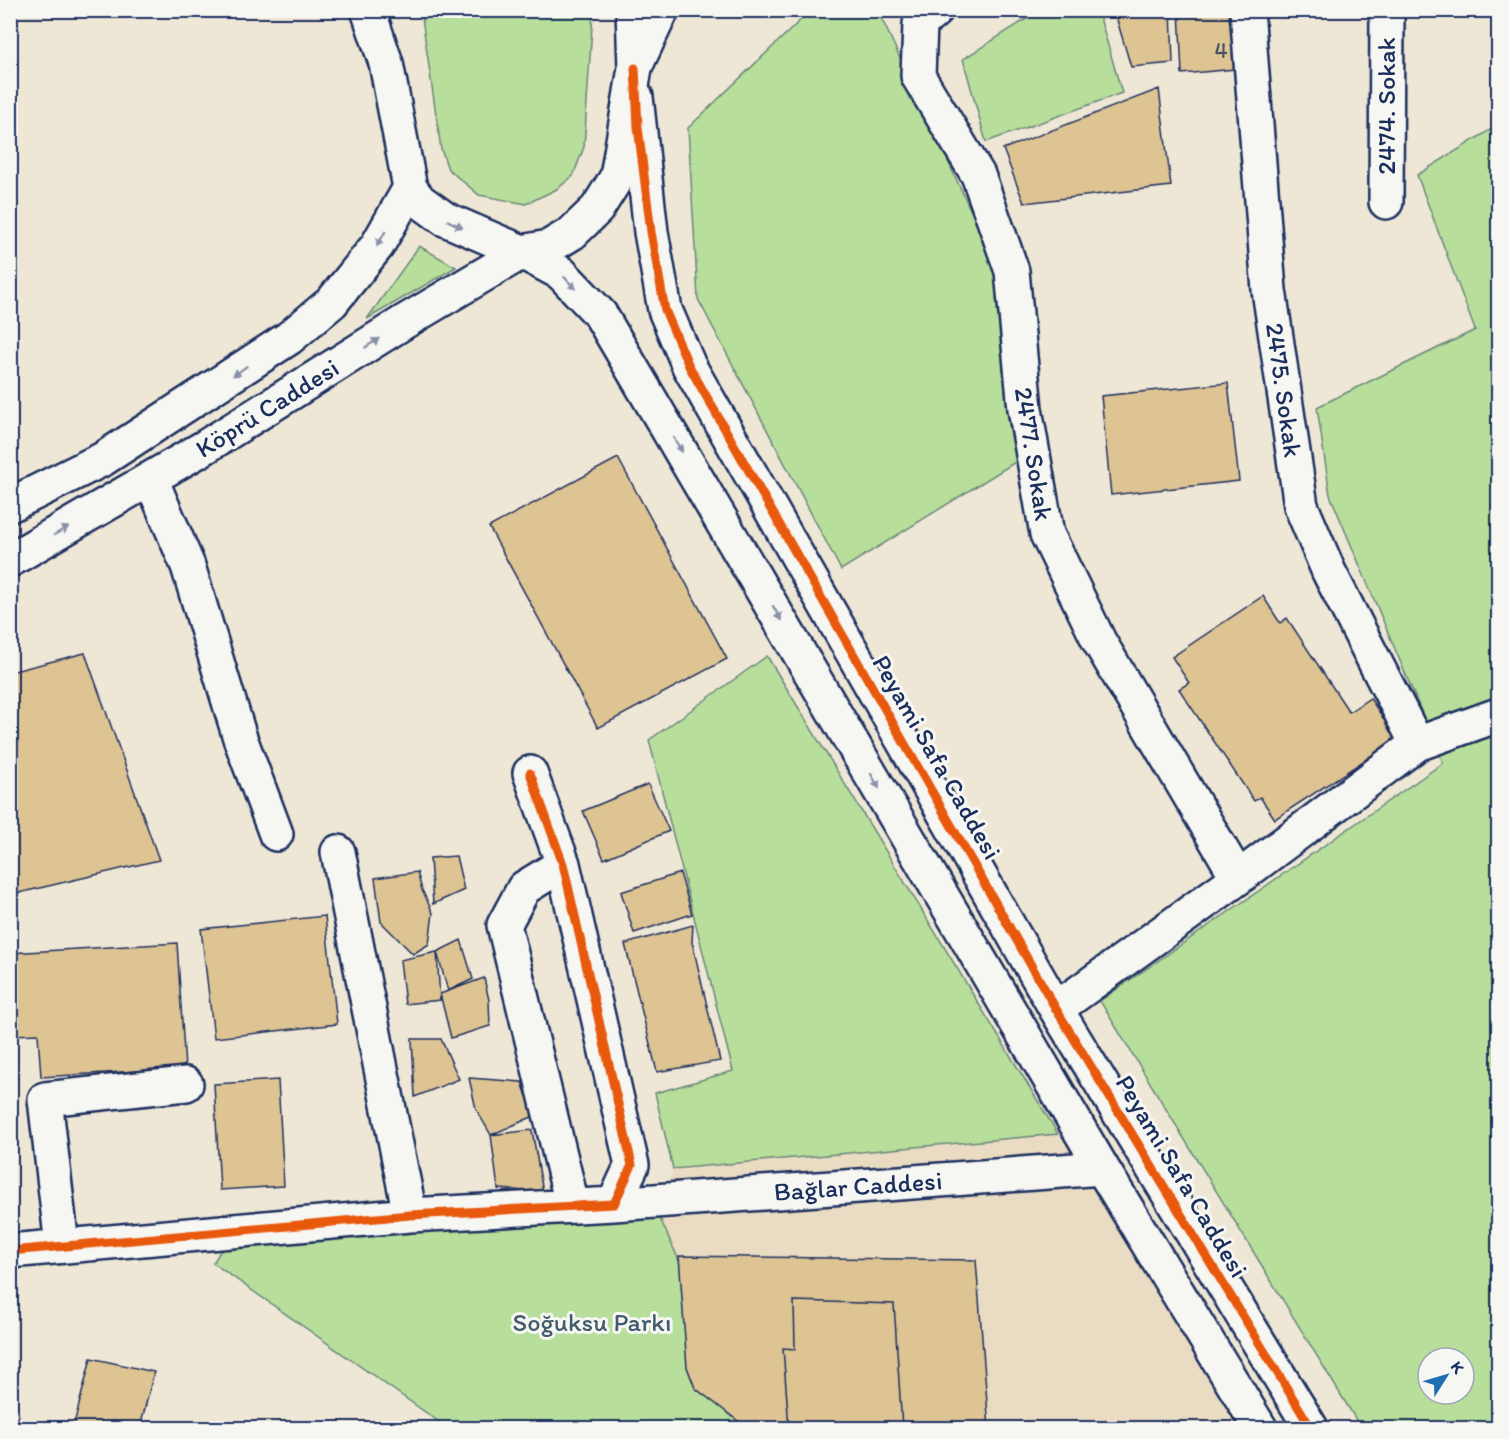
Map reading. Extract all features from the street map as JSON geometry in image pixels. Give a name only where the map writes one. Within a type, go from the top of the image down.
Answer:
[{"type":"street","points":[[368,10],[386,63],[410,188],[420,201],[445,219],[522,252],[561,273],[600,314],[1102,1168],[1260,1428]]},
{"type":"street","points":[[633,10],[634,68]]},
{"type":"street","points":[[634,68],[663,10]]},
{"type":"street","name":"2477. Sokak","points":[[936,10],[920,24],[918,76],[978,174],[1012,271],[1024,409],[1047,534],[1099,641],[1238,878]]},
{"type":"street","name":"2475. Sokak","points":[[1247,10],[1269,290],[1300,507],[1329,572],[1417,744]]},
{"type":"street","name":"2474. Sokak","points":[[1386,202],[1387,10]]},
{"type":"street","name":"Köprü Caddesi","points":[[10,560],[151,479],[522,252],[549,247],[573,233],[597,209],[617,177],[634,68]]},
{"type":"street","name":"Peyami Safa Caddesi","points":[[634,68],[638,127],[663,299],[689,366],[1056,1009],[1311,1428]]},
{"type":"street","name":"Köprü Caddesi","points":[[10,505],[103,459],[289,338],[332,302],[377,246],[410,188]]},
{"type":"street","points":[[151,479],[188,566],[240,738],[276,834]]},
{"type":"street","points":[[1056,1009],[1238,878],[1417,744],[1498,715]]},
{"type":"street","points":[[530,773],[563,864],[632,1165],[614,1204]]},
{"type":"street","points":[[338,852],[410,1215]]},
{"type":"street","points":[[563,864],[524,888],[504,924],[572,1204]]},
{"type":"street","points":[[62,1246],[45,1100],[186,1084]]},
{"type":"street","name":"Bağlar Caddesi","points":[[10,1251],[410,1215],[572,1204],[614,1204],[1102,1168]]},
{"type":"shaded area","points":[[1058,1134],[1077,1157],[1239,1428],[755,1428],[657,1212],[673,1169]]},
{"type":"green space","points":[[421,11],[593,11],[584,147],[573,176],[557,189],[526,204],[479,195],[448,169],[441,149]]},
{"type":"green space","points":[[810,11],[877,11],[881,17],[997,267],[1025,456],[841,570],[698,299],[688,128]]},
{"type":"green space","points":[[1039,11],[1098,11],[1122,93],[986,142],[963,59]]},
{"type":"green space","points":[[1498,125],[1498,1428],[1361,1428],[1100,1001],[1443,763],[1330,495],[1317,407],[1475,330],[1417,175]]},
{"type":"green space","points":[[419,246],[456,267],[367,319]]},
{"type":"green space","points":[[767,656],[1058,1134],[673,1169],[655,1093],[733,1071],[649,740]]},
{"type":"green space","name":"Soğuksu Parkı","points":[[657,1212],[755,1428],[448,1428],[213,1263],[225,1243]]},
{"type":"building","points":[[1114,10],[1171,10],[1173,63],[1131,67]]},
{"type":"building","points":[[1179,10],[1233,10],[1235,69],[1182,74]]},
{"type":"building","points":[[1159,89],[1171,186],[1024,203],[1003,149]]},
{"type":"building","points":[[1228,383],[1239,481],[1111,495],[1101,396]]},
{"type":"building","points":[[618,458],[727,659],[598,728],[489,527]]},
{"type":"building","points":[[1263,596],[1280,623],[1287,618],[1349,712],[1370,698],[1397,739],[1275,819],[1260,797],[1254,801],[1179,689],[1189,683],[1172,657]]},
{"type":"building","points":[[85,653],[159,860],[10,895],[10,672]]},
{"type":"building","points":[[648,784],[669,831],[604,859],[583,811]]},
{"type":"building","points":[[456,856],[464,890],[433,904],[430,858]]},
{"type":"building","points":[[417,872],[422,890],[433,913],[429,944],[413,954],[381,922],[375,878]]},
{"type":"building","points":[[680,873],[692,914],[634,933],[621,892]]},
{"type":"building","points":[[325,916],[337,1024],[214,1038],[201,929]]},
{"type":"building","points":[[693,925],[692,942],[720,1061],[657,1072],[625,944]]},
{"type":"building","points":[[461,940],[473,979],[448,991],[437,952]]},
{"type":"building","points":[[177,943],[185,1068],[41,1077],[38,1034],[13,1035],[10,953]]},
{"type":"building","points":[[437,952],[440,1000],[405,1004],[400,960]]},
{"type":"building","points":[[484,978],[489,1000],[490,1026],[451,1038],[440,994]]},
{"type":"building","points":[[412,1039],[441,1039],[459,1079],[415,1097]]},
{"type":"building","points":[[469,1078],[522,1082],[534,1116],[491,1135],[476,1109]]},
{"type":"building","points":[[278,1080],[284,1186],[220,1190],[214,1084]]},
{"type":"building","points":[[532,1130],[543,1192],[498,1189],[491,1135]]},
{"type":"building","points":[[679,1256],[976,1260],[989,1428],[742,1428],[742,1424],[695,1388],[687,1367]]},
{"type":"building","points":[[794,1301],[894,1304],[902,1428],[789,1428],[783,1348],[795,1349]]},
{"type":"building","points":[[91,1358],[154,1372],[140,1428],[73,1428]]},
{"type":"building","points":[[230,1422],[255,1428],[229,1428]]},
{"type":"cycle path","points":[[635,68],[638,127],[651,232],[665,310],[689,366],[1056,1009],[1311,1428]]},
{"type":"cycle path","points":[[10,1251],[410,1215],[614,1204],[632,1165],[563,864],[530,773]]}]
